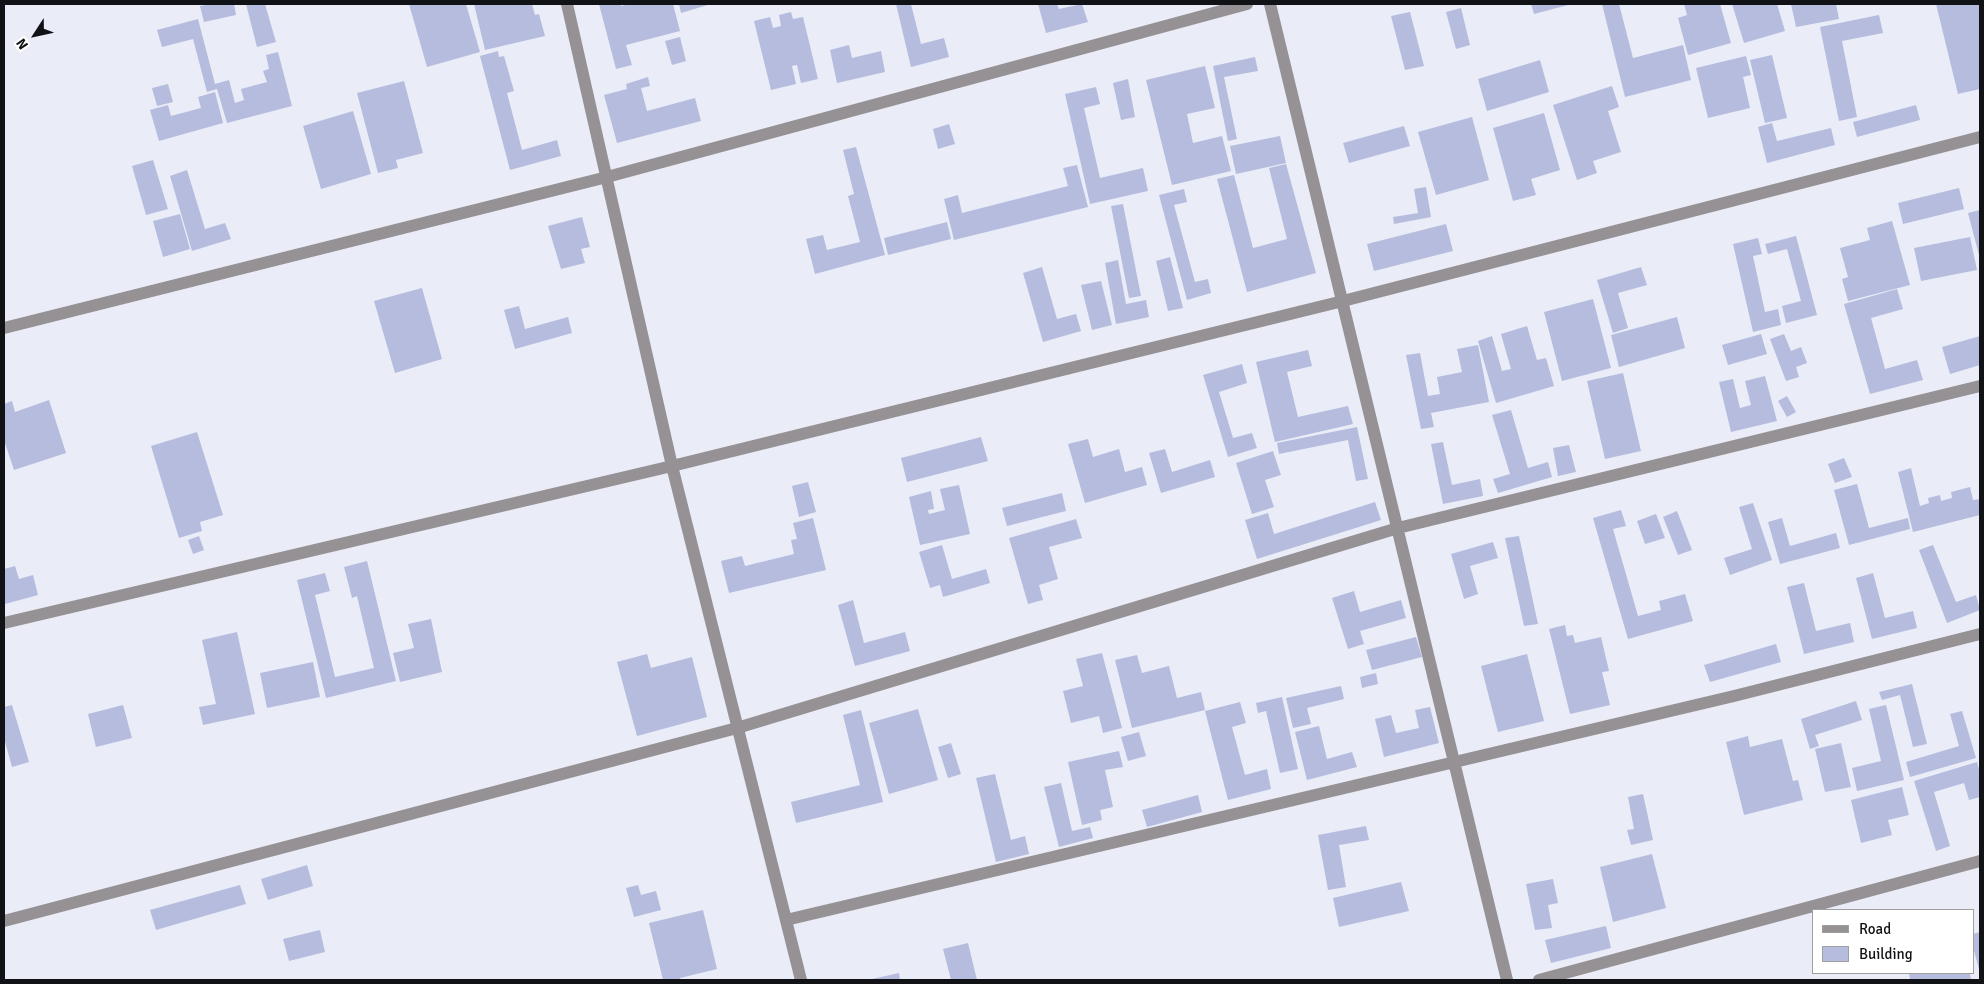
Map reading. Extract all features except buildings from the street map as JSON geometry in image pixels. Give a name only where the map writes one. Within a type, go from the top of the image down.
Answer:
[{"type":"street","points":[[567,4],[672,466],[801,980]]},
{"type":"street","points":[[4,328],[607,177],[1247,4]]},
{"type":"street","points":[[1270,4],[1344,301],[1507,980]]},
{"type":"street","points":[[4,623],[672,466],[1344,301],[1980,137]]},
{"type":"street","points":[[4,921],[737,728],[1398,528],[1980,386]]},
{"type":"street","points":[[786,920],[1734,696],[1980,634]]},
{"type":"street","points":[[1539,980],[1980,861]]}]
